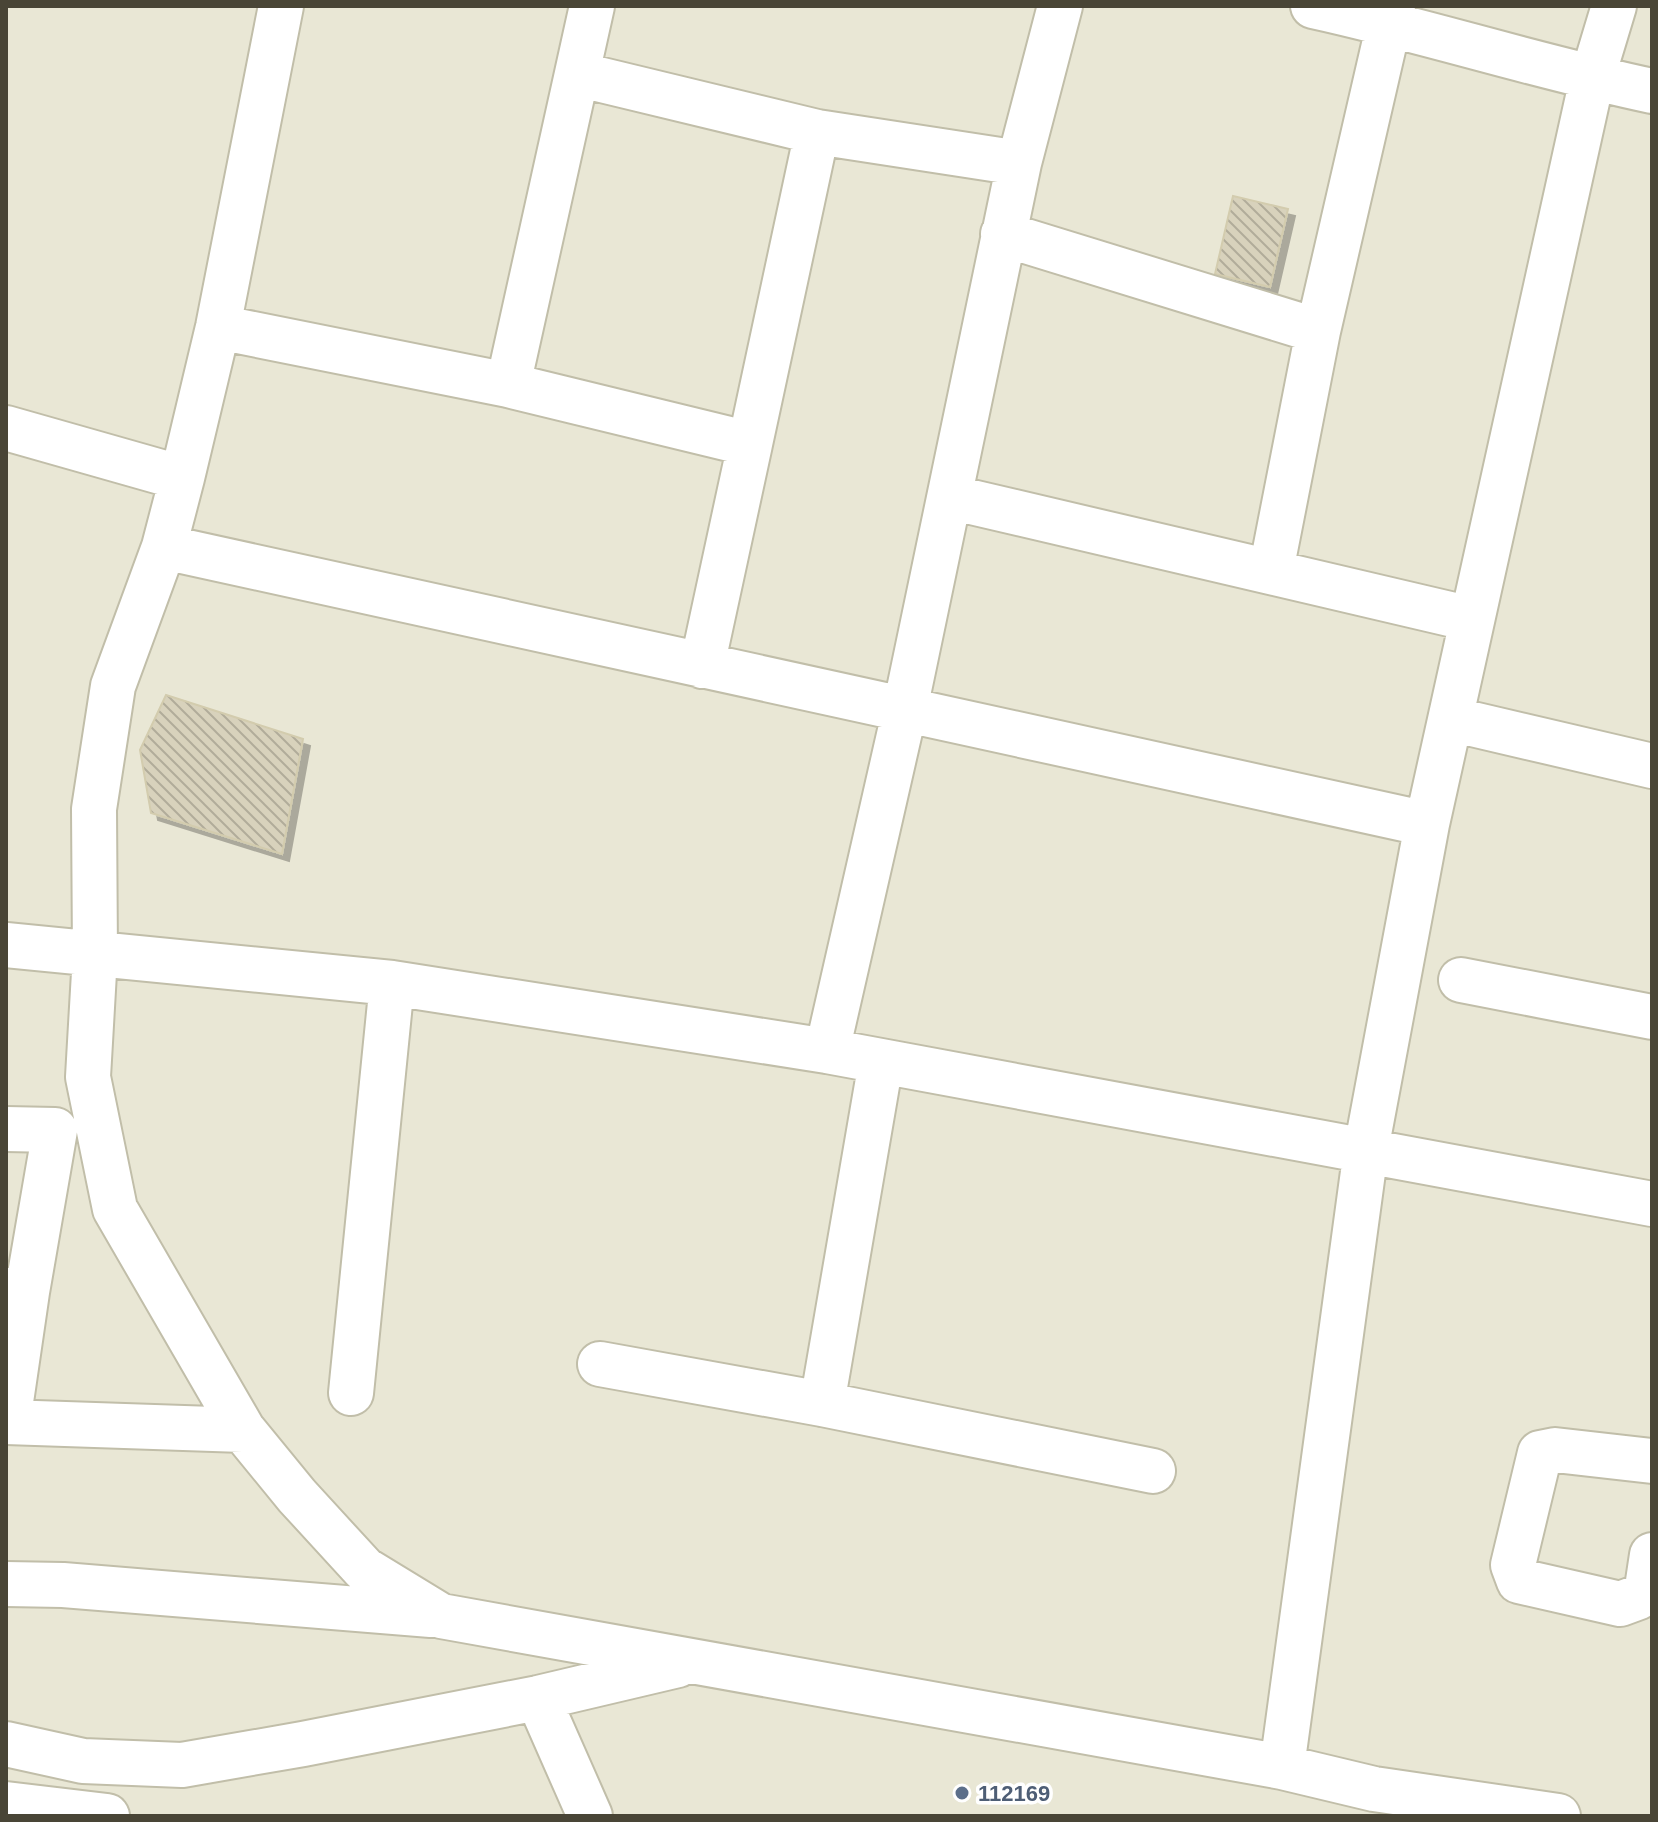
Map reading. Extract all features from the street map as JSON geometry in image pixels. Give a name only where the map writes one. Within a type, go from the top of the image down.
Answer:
[{"type":"street","points":[[281,6],[218,327],[182,478],[164,547],[113,686],[94,809],[95,955],[88,1077],[115,1209],[243,1430],[297,1496],[364,1569],[441,1616]]},
{"type":"street","points":[[508,385],[592,6]]},
{"type":"street","points":[[827,1051],[905,709],[1003,234],[1060,6]]},
{"type":"street","points":[[1313,6],[1392,14],[1592,79],[1652,91]]},
{"type":"street","points":[[1282,1767],[1366,1150],[1427,824],[1592,79],[1614,6]]},
{"type":"street","points":[[1271,571],[1318,331],[1392,14]]},
{"type":"street","points":[[577,74],[817,132],[1019,163]]},
{"type":"street","points":[[702,666],[817,132]]},
{"type":"street","points":[[1003,234],[1318,331]]},
{"type":"street","points":[[218,327],[508,385],[750,444]]},
{"type":"street","points":[[6,428],[182,478]]},
{"type":"street","points":[[950,497],[1471,619]]},
{"type":"street","points":[[164,547],[1427,824]]},
{"type":"street","points":[[1451,719],[1652,766]]},
{"type":"street","points":[[6,945],[392,983],[827,1051],[1652,1204]]},
{"type":"street","points":[[1461,980],[1652,1017]]},
{"type":"street","points":[[351,1393],[392,983]]},
{"type":"street","points":[[822,1404],[881,1062]]},
{"type":"street","points":[[88,1077],[55,1130],[17,1291],[7,1422],[243,1430]]},
{"type":"street","points":[[6,1129],[55,1130]]},
{"type":"street","points":[[600,1364],[822,1404],[1153,1471]]},
{"type":"street","points":[[1652,1461],[1555,1450],[1540,1453],[1513,1565],[1519,1581],[1620,1604],[1639,1597],[1647,1588],[1652,1555]]},
{"type":"street","points":[[6,1584],[63,1585],[441,1616],[1282,1767],[1371,1803],[1558,1816]]},
{"type":"street","points":[[6,1744],[83,1761],[182,1765],[538,1698],[696,1661]]},
{"type":"street","points":[[538,1698],[590,1816]]},
{"type":"street","points":[[6,1804],[107,1816]]},
{"type":"shaded area","points":[[6,6],[1652,6],[1652,1816],[6,1816]]},
{"type":"building","points":[[1233,196],[1288,209],[1270,287],[1215,274]]},
{"type":"building","points":[[166,695],[303,739],[282,854],[151,813],[140,750]]},
{"type":"place","name":"112169","points":[[962,1793]]}]
